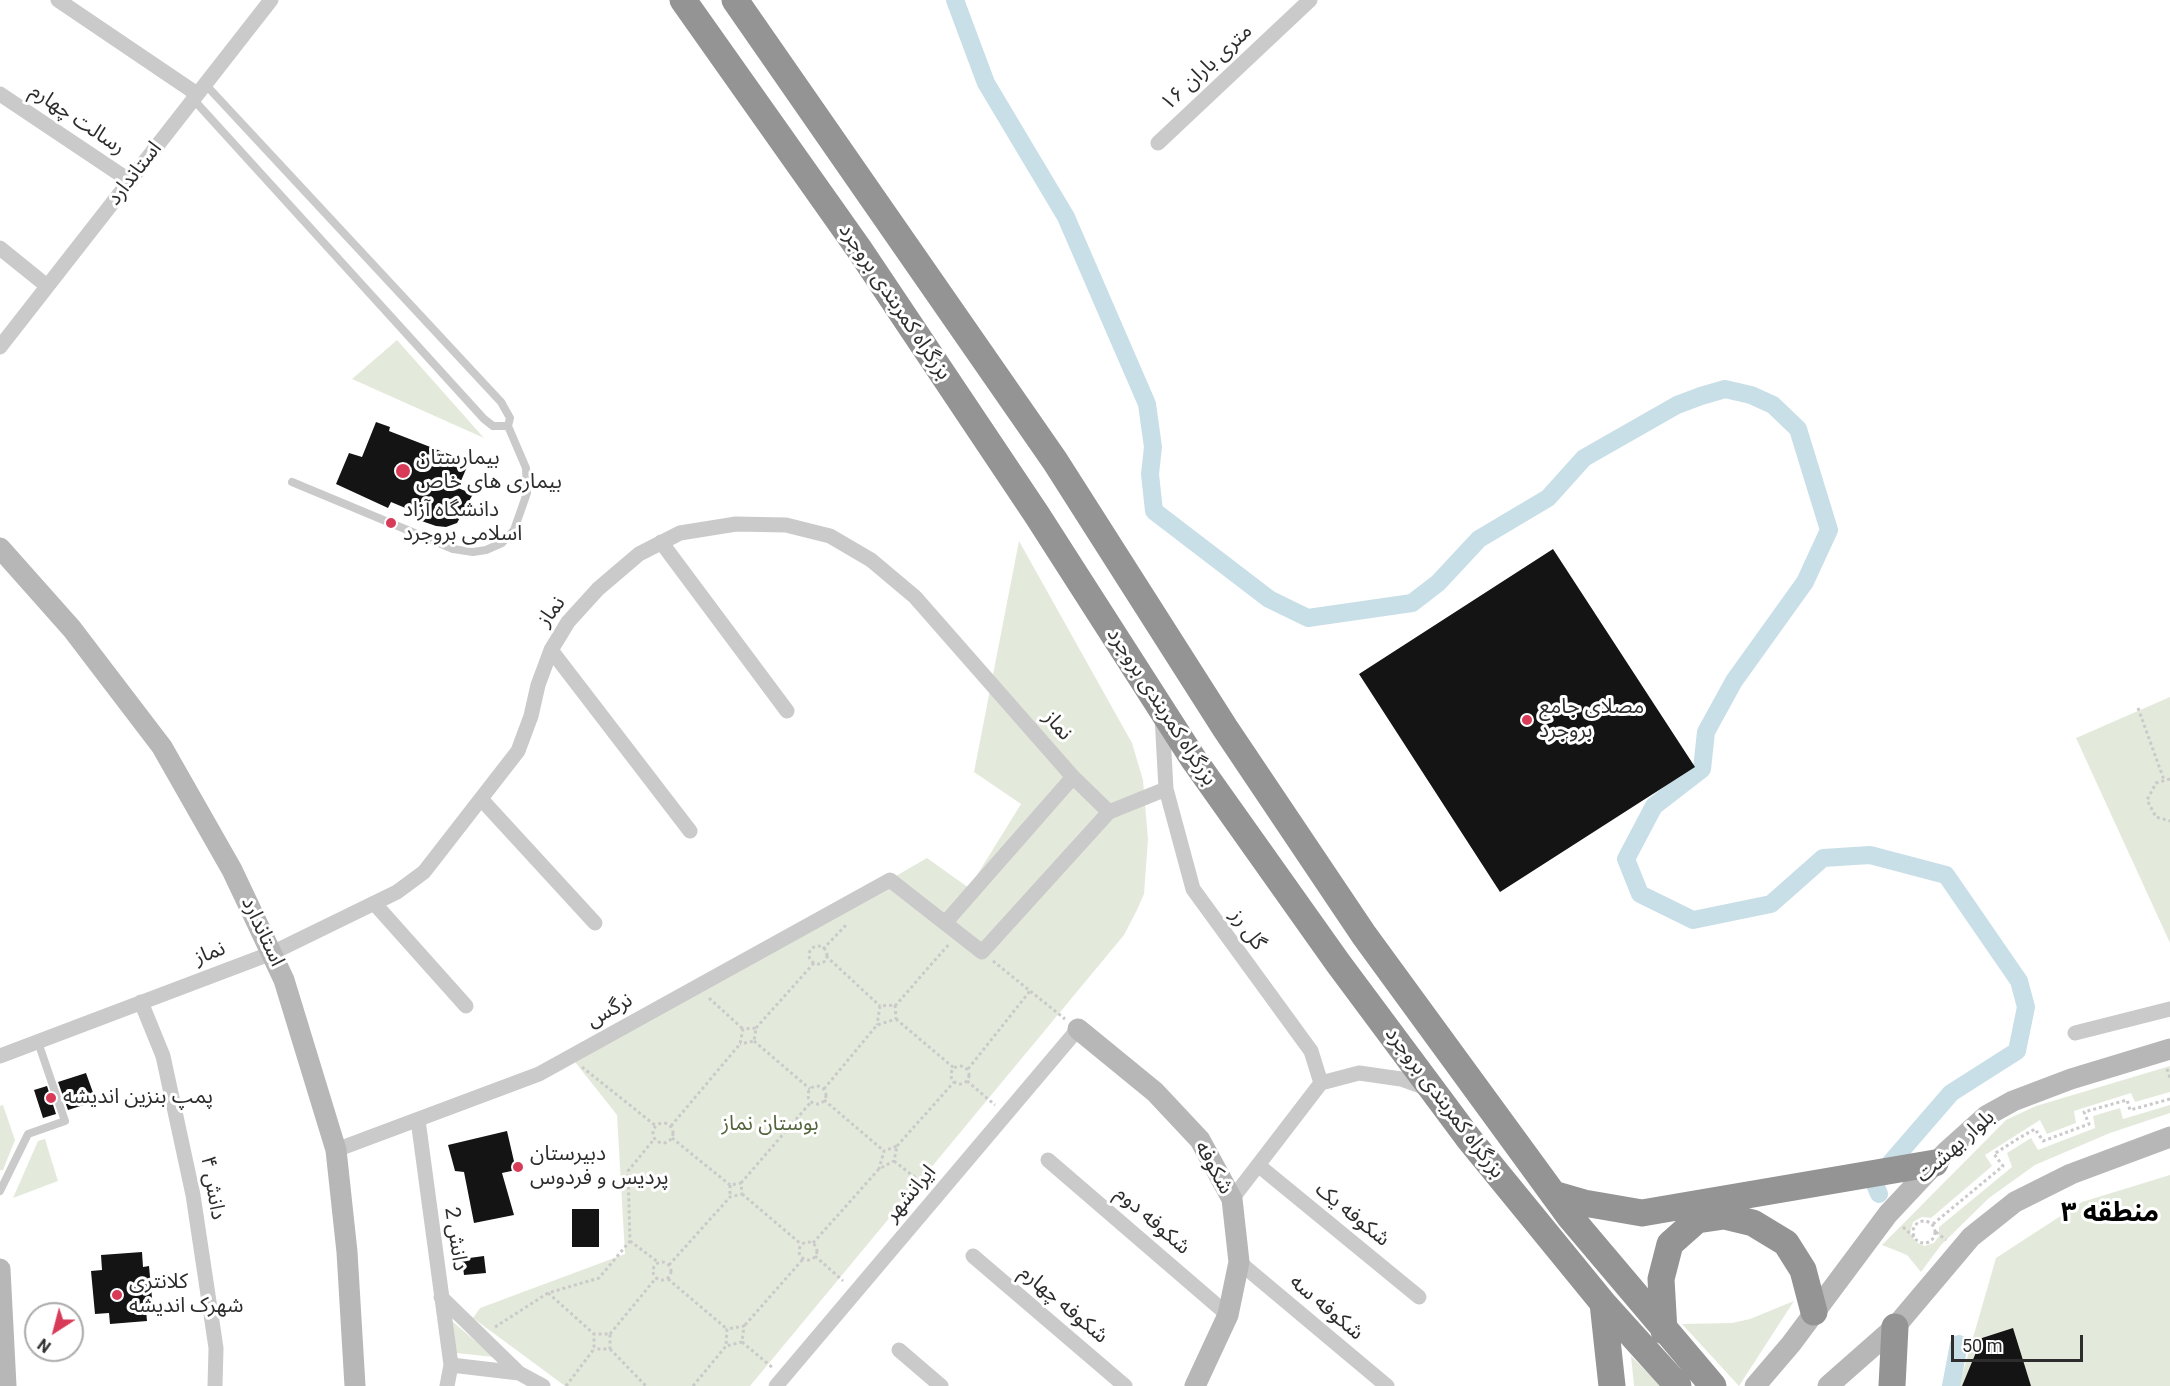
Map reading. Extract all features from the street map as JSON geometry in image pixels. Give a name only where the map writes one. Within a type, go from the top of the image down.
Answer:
[{"type":"highway","name":"بزرگراه کمربندی بروجرد","points":[[683,0],[859,249],[1037,515],[1207,779],[1469,1139],[1603,1303],[1678,1386]]},
{"type":"highway","name":"بزرگراه کمربندی بروجرد","points":[[735,0],[1055,461],[1225,728],[1364,935],[1553,1194],[1664,1331],[1713,1386]]},
{"type":"highway","points":[[1553,1194],[1584,1203],[1642,1213],[1935,1163]]},
{"type":"highway","points":[[1664,1331],[1661,1279],[1670,1244],[1698,1220],[1706,1218],[1724,1216],[1753,1223],[1786,1244],[1803,1270],[1814,1312]]},
{"type":"highway","points":[[1603,1303],[1612,1386]]},
{"type":"highway","points":[[1892,1386],[1895,1327]]},
{"type":"street","points":[[58,0],[199,92]]},
{"type":"street","name":"استاندارد","points":[[0,347],[271,0]]},
{"type":"street","name":"۱۶ متری باران","points":[[1158,143],[1310,0]]},
{"type":"street","name":"رسالت چهارم","points":[[0,94],[130,181]]},
{"type":"street","points":[[0,248],[47,286]]},
{"type":"street","name":"نماز","points":[[0,1056],[272,953],[397,892],[424,872],[518,751],[531,716],[538,685],[550,650],[568,622],[598,589],[639,554],[680,533],[736,524],[786,525],[830,536],[871,560],[915,597],[1073,777],[1109,812]]},
{"type":"street","points":[[661,542],[787,711]]},
{"type":"street","name":"استاندارد","points":[[0,548],[72,629],[162,747],[232,870],[284,980],[336,1150],[347,1252],[355,1386]]},
{"type":"street","points":[[550,650],[690,831]]},
{"type":"street","name":"گل رز","points":[[1161,710],[1166,789],[1193,889],[1311,1051],[1321,1083]]},
{"type":"street","points":[[1073,777],[945,923],[982,952],[1109,812],[1166,789]]},
{"type":"street","points":[[482,800],[595,923]]},
{"type":"street","name":"نرگس","points":[[336,1150],[539,1074],[890,880],[945,923]]},
{"type":"street","points":[[374,903],[466,1006]]},
{"type":"street","name":"دانش ۴","points":[[141,1002],[163,1056],[193,1195],[216,1348],[215,1386]]},
{"type":"street","points":[[2075,1033],[2170,1009]]},
{"type":"street","name":"ایرانشهر","points":[[780,1382],[1078,1029]]},
{"type":"street","name":"شکوفه","points":[[1078,1029],[1155,1092],[1200,1140],[1232,1199],[1239,1262],[1228,1315],[1196,1386]]},
{"type":"street","name":"بلوار بهشت","points":[[1755,1386],[1888,1214],[1935,1163],[1986,1116],[2013,1101],[2071,1079],[2170,1049]]},
{"type":"street","points":[[1232,1199],[1321,1083],[1359,1073],[1401,1079],[1433,1090]]},
{"type":"street","name":"دانش 2","points":[[418,1119],[451,1365],[447,1386]]},
{"type":"street","points":[[1828,1386],[1895,1327],[1971,1237],[2015,1202],[2071,1174],[2170,1137]]},
{"type":"street","name":"شکوفه دوم","points":[[1048,1160],[1228,1315]]},
{"type":"street","name":"شکوفه یک","points":[[1258,1165],[1419,1297]]},
{"type":"street","name":"شکوفه چهارم","points":[[973,1256],[1125,1386]]},
{"type":"street","name":"شکوفه سه","points":[[1239,1262],[1387,1386]]},
{"type":"street","points":[[0,1269],[6,1386]]},
{"type":"street","points":[[441,1297],[519,1373],[543,1386]]},
{"type":"street","points":[[899,1350],[941,1386]]},
{"type":"street","points":[[451,1365],[519,1373]]},
{"type":"lane","points":[[199,92],[484,419],[493,426],[508,426]]},
{"type":"lane","points":[[199,92],[501,402],[510,418],[508,426],[526,468],[527,493],[514,530],[502,543],[474,552],[453,549],[292,482]]},
{"type":"lane","points":[[0,1191],[28,1134],[65,1121],[38,1042]]},
{"type":"path","points":[[2138,708],[2164,780]]},
{"type":"path","points":[[2170,779],[2151,788],[2147,800],[2156,817],[2170,821]]},
{"type":"path","points":[[954,1068],[896,1019],[895,1006],[958,934]]},
{"type":"path","points":[[814,963],[809,956],[812,948],[821,947],[826,956],[880,1006],[895,1006]]},
{"type":"path","points":[[982,952],[1078,1029]]},
{"type":"path","points":[[754,1041],[756,1028],[814,963],[822,963],[826,956]]},
{"type":"path","points":[[697,987],[743,1029],[756,1028]]},
{"type":"path","points":[[967,1081],[968,1070],[1030,991]]},
{"type":"path","points":[[878,1025],[880,1006]]},
{"type":"path","points":[[884,1151],[824,1100],[824,1089],[878,1025],[896,1019]]},
{"type":"path","points":[[743,1029],[740,1044],[671,1126],[672,1138],[730,1185],[741,1183],[811,1102]]},
{"type":"path","points":[[740,1044],[754,1041]]},
{"type":"path","points":[[754,1041],[810,1089]]},
{"type":"path","points":[[570,1058],[656,1125]]},
{"type":"path","points":[[954,1082],[951,1073],[954,1068],[960,1065],[968,1070]]},
{"type":"path","points":[[967,1081],[1006,1114]]},
{"type":"path","points":[[954,1082],[962,1084],[967,1081]]},
{"type":"path","points":[[884,1151],[897,1146],[954,1082]]},
{"type":"path","points":[[810,1089],[818,1086],[824,1089]]},
{"type":"path","points":[[810,1089],[808,1094],[811,1102]]},
{"type":"path","points":[[1933,1224],[2002,1166],[1994,1154],[2035,1129],[2043,1141],[2089,1124],[2084,1112],[2127,1100],[2130,1110],[2170,1099]]},
{"type":"path","points":[[811,1102],[817,1104],[824,1100]]},
{"type":"path","points":[[656,1125],[665,1123],[671,1126]]},
{"type":"path","points":[[656,1125],[653,1132],[655,1138],[663,1143],[672,1138]]},
{"type":"path","points":[[481,1336],[548,1293],[599,1278],[630,1241],[628,1171],[655,1138]]},
{"type":"path","points":[[894,1161],[897,1146]]},
{"type":"path","points":[[879,1169],[884,1151]]},
{"type":"path","points":[[894,1161],[937,1195]]},
{"type":"path","points":[[813,1243],[879,1169],[894,1161]]},
{"type":"path","points":[[741,1183],[742,1194],[801,1244]]},
{"type":"path","points":[[730,1185],[730,1197]]},
{"type":"path","points":[[669,1265],[730,1197],[742,1194]]},
{"type":"path","points":[[1926,1220],[1933,1224],[1936,1232],[1931,1241],[1923,1243],[1916,1240],[1913,1230],[1917,1223],[1926,1220]]},
{"type":"path","points":[[630,1241],[658,1262],[669,1265],[672,1271],[668,1279]]},
{"type":"path","points":[[807,1241],[813,1243],[817,1251],[815,1256],[809,1260],[803,1259],[798,1251],[801,1244],[807,1241]]},
{"type":"path","points":[[815,1256],[856,1292]]},
{"type":"path","points":[[742,1342],[744,1326],[803,1259]]},
{"type":"path","points":[[656,1278],[653,1270],[658,1262]]},
{"type":"path","points":[[656,1278],[668,1279],[727,1329]]},
{"type":"path","points":[[646,1386],[610,1349],[610,1334],[656,1278]]},
{"type":"path","points":[[548,1293],[594,1334],[610,1334]]},
{"type":"path","points":[[727,1329],[744,1326]]},
{"type":"path","points":[[693,1386],[726,1346],[727,1329]]},
{"type":"path","points":[[566,1386],[594,1349],[594,1334]]},
{"type":"path","points":[[742,1342],[780,1382]]},
{"type":"path","points":[[726,1346],[742,1342]]},
{"type":"path","points":[[594,1349],[610,1349]]},
{"type":"green space","points":[[397,340],[484,438],[352,379]]},
{"type":"green space","name":"بوستان نماز","points":[[1019,541],[1132,743],[1143,780],[1148,839],[1144,894],[1124,935],[750,1386],[565,1386],[473,1318],[480,1308],[625,1254],[617,1115],[575,1062],[927,858],[969,888],[1021,804],[974,772]]},
{"type":"green space","points":[[2170,697],[2170,943],[2076,738]]},
{"type":"green space","points":[[2170,1066],[2170,1092],[2135,1102],[2131,1093],[2074,1111],[2076,1123],[2047,1134],[2040,1120],[1985,1155],[1992,1166],[1931,1218],[1922,1217],[1913,1222],[1910,1233],[1916,1242],[1924,1246],[1934,1243],[1939,1236],[1939,1227],[2012,1167],[2007,1153],[2031,1138],[2038,1150],[2095,1128],[2093,1116],[2120,1108],[2123,1119],[2170,1105],[2170,1113],[2110,1133],[2035,1165],[1989,1198],[1941,1245],[1921,1272],[1907,1255],[1882,1245],[2006,1120],[2036,1106]]},
{"type":"green space","points":[[3,1105],[15,1140],[3,1170],[0,1170],[0,1106]]},
{"type":"green space","points":[[45,1139],[58,1181],[13,1198],[38,1141]]},
{"type":"green space","points":[[2170,1175],[2170,1386],[1959,1386],[1996,1258],[2082,1202]]},
{"type":"green space","points":[[1794,1301],[1739,1386],[1682,1324],[1732,1323],[1750,1319]]},
{"type":"green space","points":[[452,1321],[494,1357],[456,1353]]},
{"type":"green space","points":[[1631,1356],[1661,1386],[1634,1386]]},
{"type":"building","name":"بیمارستان بیماری های خاص","points":[[376,422],[390,427],[389,431],[469,462],[458,488],[473,494],[457,523],[446,527],[436,526],[413,518],[415,512],[391,502],[388,508],[336,484],[349,453],[362,457]]},
{"type":"building","name":"مصلای جامع بروجرد","points":[[1553,549],[1695,767],[1500,892],[1359,674]]},
{"type":"building","points":[[86,1073],[96,1101],[68,1110],[58,1082]]},
{"type":"building","points":[[47,1086],[56,1114],[43,1118],[34,1090]]},
{"type":"building","points":[[507,1131],[516,1170],[502,1173],[514,1215],[474,1223],[464,1172],[455,1171],[448,1145]]},
{"type":"building","points":[[572,1209],[599,1209],[599,1247],[572,1247]]},
{"type":"building","points":[[142,1252],[143,1267],[149,1266],[153,1309],[146,1310],[147,1321],[110,1324],[109,1313],[95,1314],[91,1271],[102,1270],[101,1255]]},
{"type":"building","points":[[484,1256],[486,1273],[464,1275],[462,1259]]},
{"type":"building","points":[[2013,1328],[2031,1386],[1962,1386],[1982,1338]]},
{"type":"waterway","points":[[955,0],[986,83],[1066,217],[1147,404],[1153,447],[1150,474],[1154,511],[1269,599],[1308,618],[1412,603],[1438,583],[1479,539],[1548,498],[1584,458],[1677,405],[1701,396],[1725,389],[1751,395],[1773,405],[1798,429],[1829,530],[1805,582],[1734,681],[1706,732],[1702,769],[1654,806],[1626,859],[1640,894],[1693,920],[1771,904],[1823,858],[1870,855],[1946,875],[2019,981],[2026,1007],[2017,1051],[1951,1093],[1874,1182],[1879,1194]]},
{"type":"waterway","points":[[1951,1386],[1959,1344]]},
{"type":"place","name":"بیمارستان بیماری های خاص","points":[[403,471]]},
{"type":"place","name":"دانشگاه آزاد اسلامی بروجرد","points":[[391,523]]},
{"type":"place","name":"مصلای جامع بروجرد","points":[[1527,720]]},
{"type":"place","name":"پمپ بنزین اندیشه","points":[[51,1098]]},
{"type":"place","name":"دبیرستان پردیس و فردوس","points":[[518,1167]]},
{"type":"place","name":"کلانتری شهرک اندیشه","points":[[117,1295]]},
{"type":"district","name":"منطقه ۳","points":[[2110,1214]]}]
